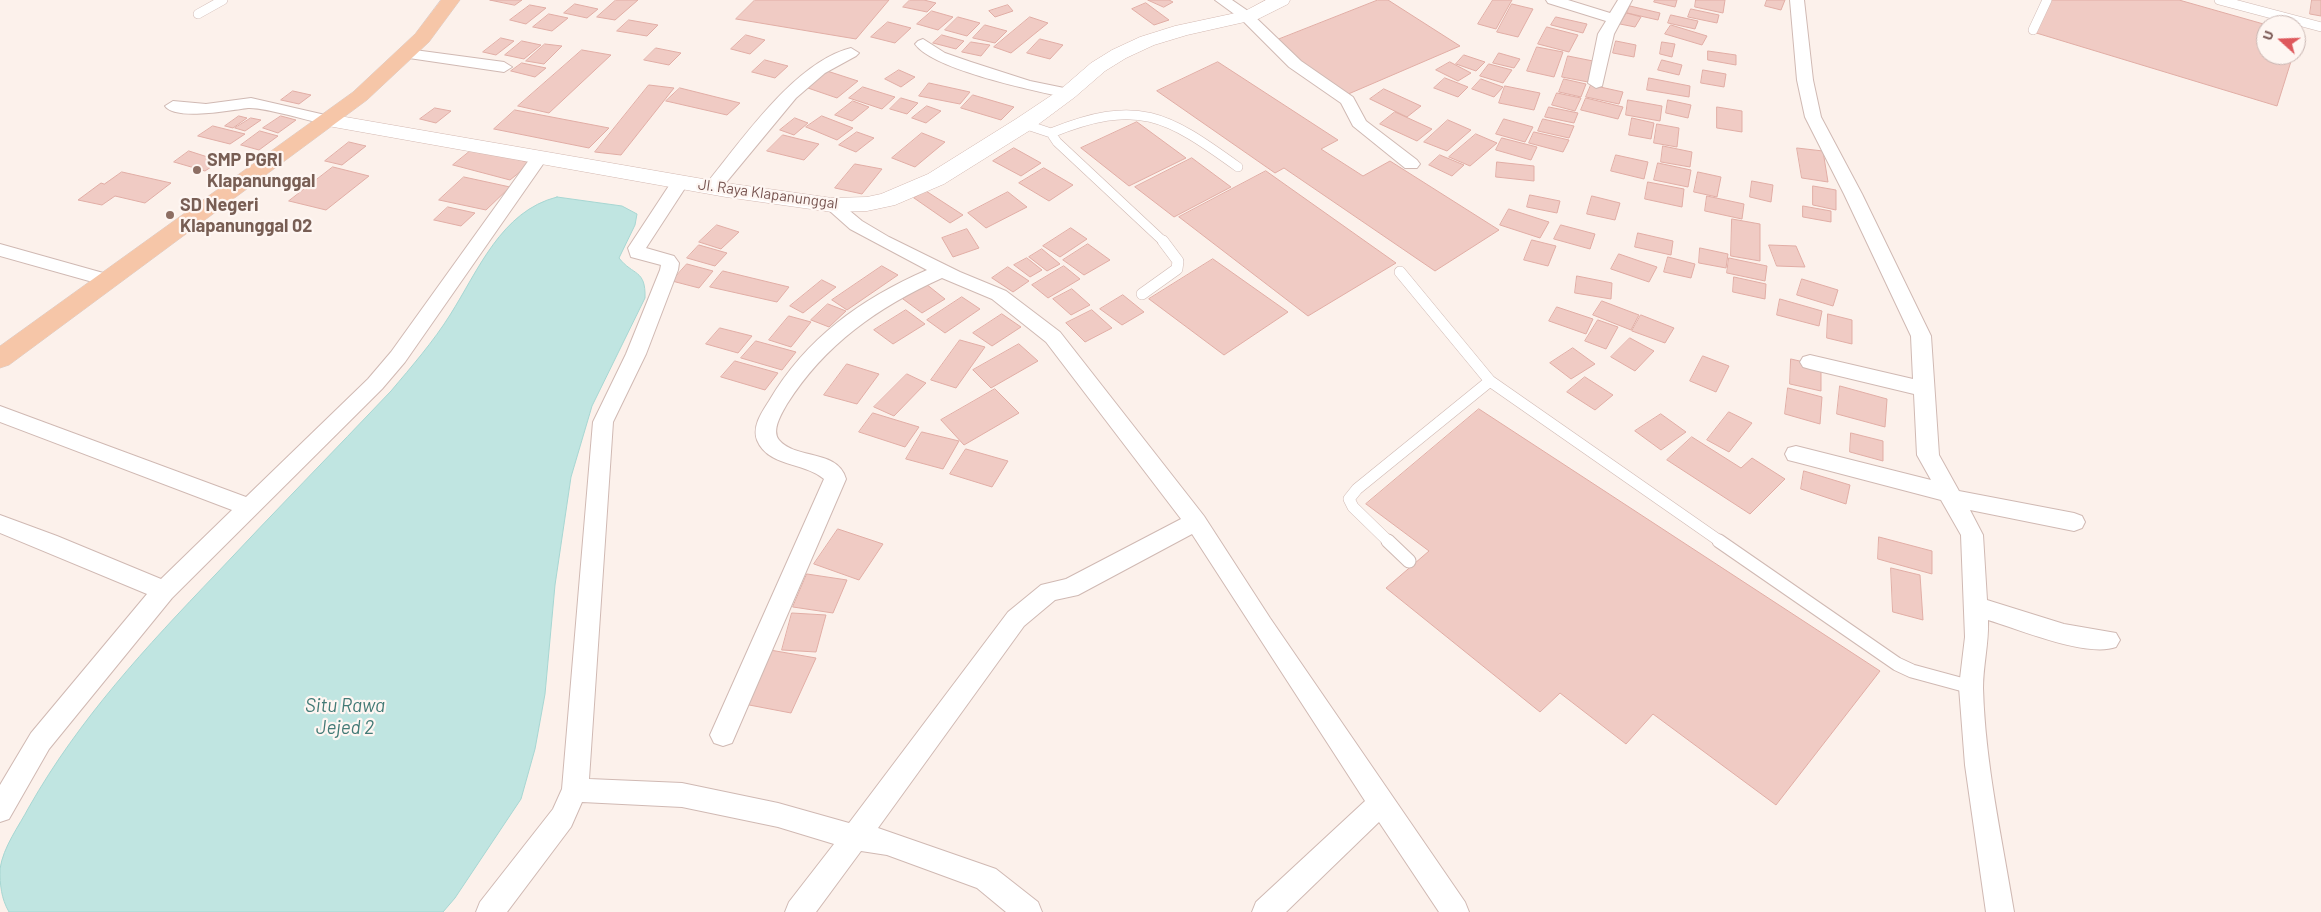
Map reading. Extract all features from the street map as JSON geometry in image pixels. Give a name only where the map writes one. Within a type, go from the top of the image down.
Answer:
[{"type":"main road","points":[[0,360],[106,280],[360,96],[407,54],[422,38],[451,0]]},
{"type":"street","points":[[1222,0],[1246,16],[1295,64],[1351,104],[1362,127],[1370,131],[1411,164]]},
{"type":"street","name":"Jl. Raya Klapanunggal","points":[[328,120],[680,182],[832,205],[867,204],[887,200],[936,180],[1024,124],[1068,93],[1098,67],[1147,41],[1182,30],[1246,16],[1281,0]]},
{"type":"street","points":[[1553,0],[1615,19]]},
{"type":"street","points":[[1596,83],[1606,34],[1625,0]]},
{"type":"street","points":[[1797,0],[1805,80],[1813,117],[1853,194],[1921,336],[1928,455],[1972,534],[1977,637],[1971,687],[1978,765],[2000,912]]},
{"type":"street","points":[[922,44],[940,56],[965,65],[1027,85],[1068,93]]},
{"type":"street","points":[[714,187],[790,95],[819,70],[852,53]]},
{"type":"street","points":[[407,54],[504,67]]},
{"type":"street","points":[[173,106],[206,108],[251,103],[328,120]]},
{"type":"street","points":[[0,810],[40,741],[164,591],[374,384],[398,357],[540,157]]},
{"type":"street","points":[[490,912],[562,818],[575,790],[603,422],[636,354],[669,270],[670,262],[637,253],[637,248],[680,182]]},
{"type":"street","points":[[832,205],[856,225],[883,241],[942,271],[999,295],[1053,337],[1196,522],[1262,626],[1455,912]]},
{"type":"street","points":[[0,250],[106,280]]},
{"type":"street","points":[[724,735],[835,478],[828,470],[771,445],[767,434],[768,421],[792,380],[814,353],[848,321],[901,288],[942,271]]},
{"type":"street","points":[[1810,362],[1924,389]]},
{"type":"street","points":[[0,414],[248,507]]},
{"type":"street","points":[[1796,454],[1949,495],[2074,522]]},
{"type":"street","points":[[799,912],[1016,619],[1049,592],[1070,588],[1196,522]]},
{"type":"street","points":[[0,524],[50,542],[164,591]]},
{"type":"street","points":[[1976,606],[2057,632],[2108,640]]},
{"type":"street","points":[[575,790],[682,795],[778,815],[855,837],[887,842],[986,878],[1028,912]]},
{"type":"street","points":[[1266,912],[1382,802]]},
{"type":"lane","points":[[198,14],[223,0]]},
{"type":"lane","points":[[2033,30],[2047,0]]},
{"type":"lane","points":[[2219,0],[2321,27]]},
{"type":"lane","points":[[1051,133],[1085,119],[1106,114],[1138,114],[1170,122],[1238,167]]},
{"type":"lane","points":[[1024,124],[1051,133],[1057,142],[1168,246],[1178,261],[1177,270],[1142,294]]},
{"type":"lane","points":[[1400,272],[1490,381],[1897,664],[1912,671],[1971,687]]},
{"type":"lane","points":[[1409,561],[1353,507],[1349,499],[1357,489],[1490,381]]},
{"type":"water","name":"Situ Rawa Jejed 2","points":[[557,197],[622,206],[637,214],[635,225],[619,258],[641,277],[645,289],[645,298],[592,406],[571,477],[555,585],[545,694],[535,749],[521,799],[455,898],[443,912],[9,912],[0,881],[0,869],[4,853],[16,829],[69,744],[115,685],[164,629],[391,391],[437,335],[481,262],[506,229],[537,204]]},
{"type":"building","points":[[490,0],[522,0],[515,5]]},
{"type":"building","points":[[616,0],[638,0],[615,20],[597,17]]},
{"type":"building","points":[[755,0],[889,0],[856,39],[736,19]]},
{"type":"building","points":[[910,0],[924,0],[936,3],[927,12],[903,7]]},
{"type":"building","points":[[1148,0],[1169,0],[1173,2],[1164,7]]},
{"type":"building","points":[[1378,0],[1388,0],[1460,46],[1346,95],[1272,42]]},
{"type":"building","points":[[1493,0],[1512,0],[1496,29],[1478,24]]},
{"type":"building","points":[[1655,0],[1677,0],[1675,7],[1654,2]]},
{"type":"building","points":[[1696,0],[1725,0],[1723,13],[1695,7]]},
{"type":"building","points":[[1767,0],[1785,0],[1781,10],[1765,6]]},
{"type":"building","points":[[2051,0],[2179,0],[2256,22],[2256,65],[2290,65],[2277,106],[2033,32]]},
{"type":"building","points":[[2312,0],[2321,0],[2321,16],[2310,14]]},
{"type":"building","points":[[1146,3],[1169,20],[1154,25],[1132,9]]},
{"type":"building","points":[[575,4],[598,9],[587,18],[564,13]]},
{"type":"building","points":[[1512,4],[1533,9],[1518,37],[1497,32]]},
{"type":"building","points":[[530,5],[546,8],[526,24],[510,20]]},
{"type":"building","points":[[1008,5],[1013,11],[995,17],[989,11]]},
{"type":"building","points":[[1630,6],[1660,13],[1658,20],[1627,13]]},
{"type":"building","points":[[1691,9],[1719,15],[1717,23],[1688,17]]},
{"type":"building","points":[[932,11],[953,17],[938,30],[917,24]]},
{"type":"building","points":[[1627,13],[1641,17],[1635,27],[1620,24]]},
{"type":"building","points":[[549,14],[568,18],[552,31],[533,27]]},
{"type":"building","points":[[1671,15],[1698,21],[1695,29],[1668,23]]},
{"type":"building","points":[[958,17],[980,23],[967,36],[945,30]]},
{"type":"building","points":[[1030,17],[1048,23],[1011,53],[994,47]]},
{"type":"building","points":[[1556,17],[1587,24],[1583,33],[1551,25]]},
{"type":"building","points":[[629,20],[658,25],[647,36],[617,31]]},
{"type":"building","points":[[888,22],[911,28],[895,43],[871,37]]},
{"type":"building","points":[[985,25],[1007,31],[995,43],[973,38]]},
{"type":"building","points":[[1671,25],[1707,36],[1702,45],[1665,34]]},
{"type":"building","points":[[1547,27],[1578,35],[1569,52],[1538,44]]},
{"type":"building","points":[[746,35],[765,40],[750,54],[731,49]]},
{"type":"building","points":[[942,35],[964,41],[956,49],[933,43]]},
{"type":"building","points":[[501,38],[514,41],[496,55],[483,52]]},
{"type":"building","points":[[1040,39],[1063,45],[1050,59],[1027,53]]},
{"type":"building","points":[[522,41],[541,45],[524,59],[505,55]]},
{"type":"building","points":[[1616,41],[1636,45],[1634,57],[1613,53]]},
{"type":"building","points":[[971,42],[990,45],[981,56],[962,52]]},
{"type":"building","points":[[1662,42],[1675,44],[1672,57],[1660,54]]},
{"type":"building","points":[[545,44],[562,46],[544,64],[526,61]]},
{"type":"building","points":[[1537,47],[1563,52],[1554,77],[1527,71]]},
{"type":"building","points":[[656,48],[681,53],[669,65],[644,60]]},
{"type":"building","points":[[582,50],[611,55],[549,113],[518,106]]},
{"type":"building","points":[[1708,51],[1736,55],[1736,65],[1708,60]]},
{"type":"building","points":[[1499,53],[1520,59],[1514,68],[1493,63]]},
{"type":"building","points":[[1464,55],[1485,62],[1476,71],[1456,64]]},
{"type":"building","points":[[1568,56],[1593,61],[1588,82],[1562,77]]},
{"type":"building","points":[[765,60],[788,66],[775,78],[752,72]]},
{"type":"building","points":[[1662,60],[1682,65],[1679,75],[1658,70]]},
{"type":"building","points":[[1218,62],[1338,140],[1321,149],[1363,176],[1390,161],[1499,230],[1435,271],[1284,168],[1275,173],[1157,91]]},
{"type":"building","points":[[1450,62],[1471,73],[1458,81],[1436,70]]},
{"type":"building","points":[[522,63],[546,68],[535,77],[511,71]]},
{"type":"building","points":[[1489,64],[1512,70],[1503,83],[1480,76]]},
{"type":"building","points":[[824,70],[858,81],[837,98],[802,86]]},
{"type":"building","points":[[899,70],[915,77],[901,87],[885,79]]},
{"type":"building","points":[[1703,70],[1726,74],[1724,87],[1701,83]]},
{"type":"building","points":[[1445,78],[1468,87],[1458,97],[1434,88]]},
{"type":"building","points":[[1649,78],[1690,86],[1689,97],[1647,90]]},
{"type":"building","points":[[1481,79],[1503,87],[1494,97],[1472,89]]},
{"type":"building","points":[[1564,79],[1586,84],[1581,97],[1559,92]]},
{"type":"building","points":[[929,83],[970,92],[960,104],[919,96]]},
{"type":"building","points":[[649,85],[674,88],[621,155],[595,152]]},
{"type":"building","points":[[1591,85],[1623,92],[1619,104],[1586,97]]},
{"type":"building","points":[[1505,86],[1540,93],[1534,110],[1499,103]]},
{"type":"building","points":[[863,87],[895,97],[882,109],[849,98]]},
{"type":"building","points":[[680,88],[740,103],[727,115],[666,101]]},
{"type":"building","points":[[1384,89],[1421,106],[1407,117],[1370,99]]},
{"type":"building","points":[[293,91],[311,95],[299,104],[281,100]]},
{"type":"building","points":[[1557,93],[1581,98],[1575,111],[1552,105]]},
{"type":"building","points":[[973,95],[1014,107],[1001,120],[961,108]]},
{"type":"building","points":[[901,98],[918,103],[907,114],[890,109]]},
{"type":"building","points":[[1586,98],[1623,107],[1618,119],[1581,110]]},
{"type":"building","points":[[1628,100],[1662,106],[1660,121],[1626,115]]},
{"type":"building","points":[[1668,100],[1691,105],[1688,118],[1666,113]]},
{"type":"building","points":[[853,101],[869,107],[852,121],[835,115]]},
{"type":"building","points":[[927,106],[941,111],[926,123],[912,118]]},
{"type":"building","points":[[1549,107],[1578,113],[1574,123],[1545,117]]},
{"type":"building","points":[[1717,107],[1742,111],[1742,132],[1717,128]]},
{"type":"building","points":[[435,108],[451,111],[436,123],[420,119]]},
{"type":"building","points":[[515,110],[609,128],[589,148],[494,129]]},
{"type":"building","points":[[1395,112],[1432,129],[1417,141],[1380,124]]},
{"type":"building","points":[[239,116],[247,118],[233,128],[225,126]]},
{"type":"building","points":[[281,116],[296,120],[278,133],[263,128]]},
{"type":"building","points":[[822,116],[853,128],[837,140],[806,127]]},
{"type":"building","points":[[251,118],[261,120],[245,131],[235,128]]},
{"type":"building","points":[[795,118],[808,123],[794,135],[780,130]]},
{"type":"building","points":[[1632,118],[1654,123],[1651,139],[1629,135]]},
{"type":"building","points":[[1504,119],[1533,127],[1525,142],[1496,134]]},
{"type":"building","points":[[1543,119],[1574,126],[1569,138],[1538,131]]},
{"type":"building","points":[[1448,120],[1471,130],[1447,151],[1424,142]]},
{"type":"building","points":[[1137,122],[1186,158],[1129,186],[1081,148]]},
{"type":"building","points":[[1657,124],[1679,128],[1677,147],[1654,143]]},
{"type":"building","points":[[213,126],[245,134],[230,144],[198,136]]},
{"type":"building","points":[[260,131],[278,136],[259,150],[241,145]]},
{"type":"building","points":[[857,132],[874,138],[856,152],[839,145]]},
{"type":"building","points":[[1534,132],[1569,140],[1563,152],[1529,143]]},
{"type":"building","points":[[922,133],[945,142],[915,167],[892,158]]},
{"type":"building","points":[[1476,134],[1497,143],[1470,166],[1449,157]]},
{"type":"building","points":[[783,135],[819,144],[804,160],[767,151]]},
{"type":"building","points":[[1502,138],[1537,147],[1531,160],[1496,150]]},
{"type":"building","points":[[349,142],[366,146],[342,165],[325,161]]},
{"type":"building","points":[[1663,146],[1692,152],[1690,167],[1661,162]]},
{"type":"building","points":[[474,148],[531,163],[510,180],[453,165]]},
{"type":"building","points":[[1014,148],[1041,163],[1021,176],[993,161]]},
{"type":"building","points":[[1797,148],[1823,151],[1828,182],[1802,178]]},
{"type":"building","points":[[189,151],[220,161],[205,171],[174,162]]},
{"type":"building","points":[[1440,155],[1464,165],[1452,176],[1429,165]]},
{"type":"building","points":[[1616,155],[1648,162],[1644,179],[1611,171]]},
{"type":"building","points":[[1192,158],[1231,187],[1174,217],[1135,187]]},
{"type":"building","points":[[1497,162],[1534,166],[1534,181],[1496,177]]},
{"type":"building","points":[[1658,163],[1691,170],[1688,187],[1654,180]]},
{"type":"building","points":[[855,164],[882,169],[862,194],[835,188]]},
{"type":"building","points":[[333,167],[369,176],[326,210],[289,201]]},
{"type":"building","points":[[1044,168],[1073,185],[1049,201],[1019,183]]},
{"type":"building","points":[[1266,171],[1396,263],[1308,316],[1179,217]]},
{"type":"building","points":[[122,172],[171,183],[145,203],[115,196],[102,205],[78,200],[101,183],[104,184]]},
{"type":"building","points":[[1698,172],[1721,177],[1717,197],[1694,192]]},
{"type":"building","points":[[464,177],[510,187],[486,210],[439,200]]},
{"type":"building","points":[[1752,181],[1773,185],[1771,202],[1750,197]]},
{"type":"building","points":[[1648,182],[1684,189],[1682,207],[1645,199]]},
{"type":"building","points":[[1813,186],[1836,190],[1836,210],[1813,205]]},
{"type":"building","points":[[926,191],[963,215],[950,223],[914,198]]},
{"type":"building","points":[[1008,192],[1027,207],[986,228],[968,213]]},
{"type":"building","points":[[1530,195],[1560,201],[1557,213],[1527,207]]},
{"type":"building","points":[[1592,196],[1620,203],[1615,220],[1587,214]]},
{"type":"building","points":[[1707,196],[1744,204],[1742,219],[1705,211]]},
{"type":"building","points":[[1803,206],[1831,211],[1831,222],[1803,217]]},
{"type":"building","points":[[448,207],[475,213],[461,226],[434,220]]},
{"type":"building","points":[[1509,209],[1549,222],[1540,238],[1500,225]]},
{"type":"building","points":[[1732,219],[1760,224],[1760,261],[1731,256]]},
{"type":"building","points":[[717,225],[739,232],[721,249],[699,242]]},
{"type":"building","points":[[1561,225],[1595,234],[1590,249],[1554,239]]},
{"type":"building","points":[[1071,228],[1087,239],[1060,257],[1043,246]]},
{"type":"building","points":[[967,229],[979,248],[953,257],[942,238]]},
{"type":"building","points":[[1638,233],[1673,241],[1671,255],[1635,247]]},
{"type":"building","points":[[1532,240],[1556,246],[1548,266],[1524,260]]},
{"type":"building","points":[[1088,244],[1110,260],[1084,275],[1063,260]]},
{"type":"building","points":[[699,245],[727,253],[715,266],[687,258]]},
{"type":"building","points":[[1769,245],[1796,246],[1805,267],[1777,266]]},
{"type":"building","points":[[1700,248],[1728,254],[1726,268],[1699,263]]},
{"type":"building","points":[[1042,249],[1060,264],[1047,271],[1029,257]]},
{"type":"building","points":[[1619,254],[1657,267],[1649,282],[1611,269]]},
{"type":"building","points":[[1668,257],[1695,264],[1691,278],[1664,272]]},
{"type":"building","points":[[1027,258],[1042,270],[1030,277],[1014,265]]},
{"type":"building","points":[[1729,258],[1767,266],[1765,281],[1727,273]]},
{"type":"building","points":[[1213,259],[1288,312],[1224,355],[1149,299]]},
{"type":"building","points":[[687,264],[713,271],[699,288],[672,281]]},
{"type":"building","points":[[882,266],[898,275],[847,310],[832,300]]},
{"type":"building","points":[[1064,266],[1080,279],[1048,298],[1032,285]]},
{"type":"building","points":[[1008,267],[1029,281],[1013,292],[992,278]]},
{"type":"building","points":[[723,271],[789,287],[777,302],[710,287]]},
{"type":"building","points":[[1577,276],[1612,283],[1611,299],[1575,293]]},
{"type":"building","points":[[1734,277],[1766,284],[1765,299],[1733,292]]},
{"type":"building","points":[[1802,279],[1838,290],[1833,306],[1797,295]]},
{"type":"building","points":[[822,280],[836,287],[803,313],[790,306]]},
{"type":"building","points":[[926,284],[945,299],[922,313],[903,299]]},
{"type":"building","points":[[1072,289],[1090,305],[1071,315],[1053,299]]},
{"type":"building","points":[[1123,295],[1144,312],[1122,325],[1100,309]]},
{"type":"building","points":[[962,297],[980,309],[945,333],[927,320]]},
{"type":"building","points":[[1780,299],[1822,311],[1819,326],[1777,315]]},
{"type":"building","points":[[1602,301],[1639,315],[1631,330],[1593,315]]},
{"type":"building","points":[[828,304],[846,311],[829,327],[811,320]]},
{"type":"building","points":[[1557,307],[1593,319],[1586,334],[1549,321]]},
{"type":"building","points":[[906,310],[925,324],[893,344],[874,330]]},
{"type":"building","points":[[1092,310],[1112,328],[1085,342],[1066,323]]},
{"type":"building","points":[[1002,314],[1021,327],[992,346],[973,333]]},
{"type":"building","points":[[1828,314],[1852,320],[1852,344],[1827,338]]},
{"type":"building","points":[[1641,315],[1674,328],[1665,343],[1632,331]]},
{"type":"building","points":[[789,316],[811,322],[791,347],[769,340]]},
{"type":"building","points":[[1598,320],[1618,327],[1606,349],[1585,341]]},
{"type":"building","points":[[720,328],[752,336],[738,353],[706,344]]},
{"type":"building","points":[[1630,338],[1654,351],[1635,371],[1611,357]]},
{"type":"building","points":[[960,340],[985,347],[956,388],[931,380]]},
{"type":"building","points":[[756,341],[796,352],[782,370],[741,358]]},
{"type":"building","points":[[1019,344],[1038,361],[991,388],[973,370]]},
{"type":"building","points":[[1573,348],[1595,364],[1571,379],[1550,363]]},
{"type":"building","points":[[1703,356],[1729,366],[1716,392],[1690,381]]},
{"type":"building","points":[[1791,359],[1821,366],[1821,391],[1790,384]]},
{"type":"building","points":[[735,361],[778,373],[765,390],[721,377]]},
{"type":"building","points":[[847,364],[879,374],[857,404],[824,395]]},
{"type":"building","points":[[907,374],[926,383],[894,416],[874,407]]},
{"type":"building","points":[[1585,377],[1613,395],[1595,410],[1567,392]]},
{"type":"building","points":[[1840,386],[1887,399],[1885,427],[1837,414]]},
{"type":"building","points":[[1788,388],[1822,397],[1820,424],[1785,414]]},
{"type":"building","points":[[995,389],[1019,413],[964,445],[941,420]]},
{"type":"building","points":[[1479,409],[1880,671],[1776,805],[1653,714],[1626,744],[1560,693],[1540,712],[1386,588],[1429,551],[1366,504]]},
{"type":"building","points":[[1729,412],[1752,423],[1729,452],[1707,440]]},
{"type":"building","points":[[873,413],[919,427],[905,447],[859,432]]},
{"type":"building","points":[[1661,414],[1686,432],[1661,450],[1635,431]]},
{"type":"building","points":[[922,432],[959,441],[943,469],[906,459]]},
{"type":"building","points":[[1851,433],[1883,441],[1883,461],[1850,452]]},
{"type":"building","points":[[1692,437],[1741,468],[1752,458],[1785,479],[1750,514],[1667,460]]},
{"type":"building","points":[[966,449],[1008,461],[992,487],[950,474]]},
{"type":"building","points":[[1804,471],[1850,485],[1846,504],[1801,489]]},
{"type":"building","points":[[838,529],[883,544],[859,580],[814,564]]},
{"type":"building","points":[[1879,537],[1932,551],[1932,574],[1878,559]]},
{"type":"building","points":[[1891,568],[1920,575],[1923,620],[1893,612]]},
{"type":"building","points":[[807,574],[847,580],[833,613],[793,607]]},
{"type":"building","points":[[792,613],[826,615],[816,652],[782,650]]},
{"type":"building","points":[[770,650],[816,658],[791,713],[744,704]]},
{"type":"place","name":"SMP PGRI Klapanunggal","points":[[197,170]]},
{"type":"place","name":"SD Negeri Klapanunggal 02","points":[[170,215]]}]
